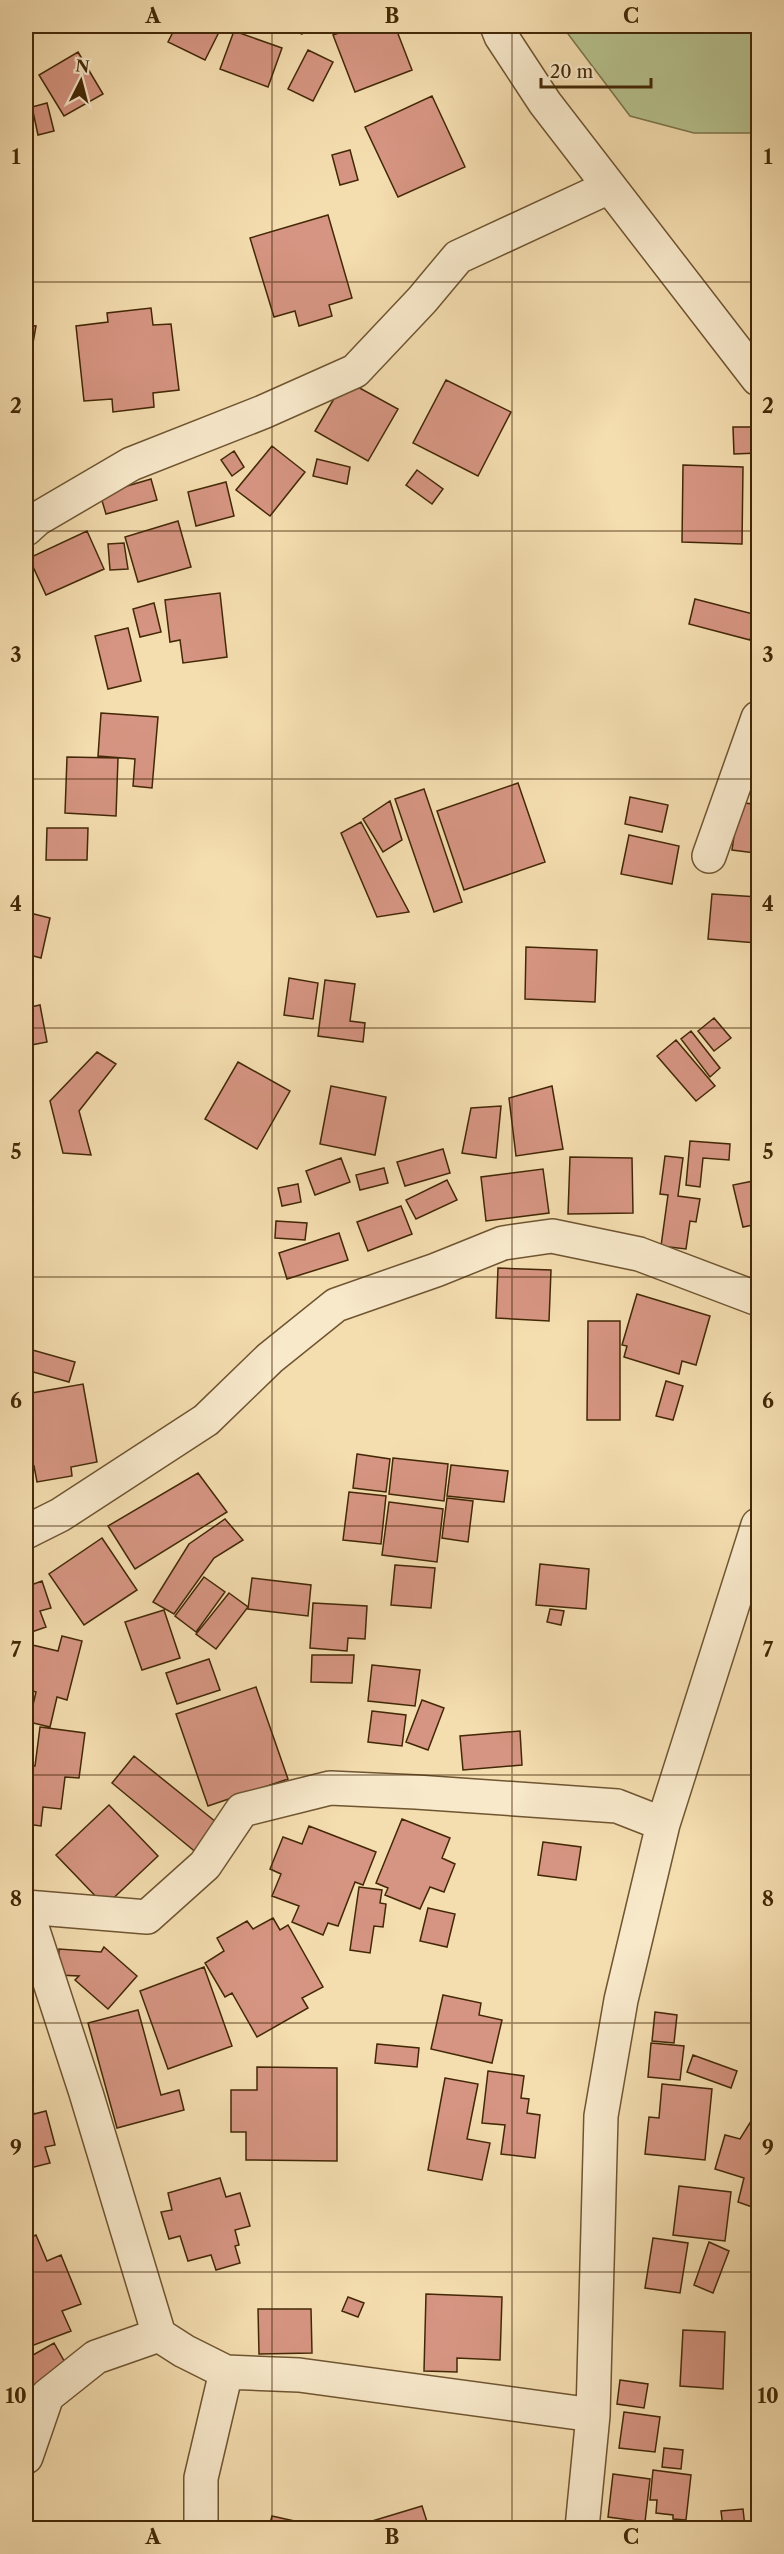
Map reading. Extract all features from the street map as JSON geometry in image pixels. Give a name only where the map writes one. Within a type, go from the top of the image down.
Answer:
[{"type":"street","points":[[498,26],[501,36],[545,103],[759,379]]},
{"type":"street","points":[[26,528],[37,519],[131,464],[263,412],[355,371],[422,300],[458,257],[609,187]]},
{"type":"street","points":[[709,856],[759,718]]},
{"type":"street","points":[[26,1532],[60,1515],[206,1420],[270,1358],[336,1305],[436,1270],[503,1243],[552,1236],[639,1254],[759,1299]]},
{"type":"street","points":[[582,2529],[593,2415],[601,2116],[621,2000],[663,1824],[759,1525]]},
{"type":"street","points":[[593,2415],[299,2375],[226,2372],[184,2351],[159,2335],[86,2093],[26,1908],[147,1917],[205,1865],[242,1810],[330,1788],[427,1792],[617,1806],[663,1824]]},
{"type":"street","points":[[26,2457],[47,2396],[96,2357],[159,2335]]},
{"type":"street","points":[[201,2529],[201,2478],[226,2372]]},
{"type":"green space","points":[[562,26],[758,26],[758,133],[694,133],[630,116]]},
{"type":"building","points":[[176,26],[222,26],[205,60],[168,42]]},
{"type":"building","points":[[280,26],[305,26],[302,34]]},
{"type":"building","points":[[359,26],[395,26],[412,70],[355,92],[333,35]]},
{"type":"building","points":[[234,31],[282,48],[268,87],[220,69]]},
{"type":"building","points":[[308,50],[333,62],[313,101],[288,89]]},
{"type":"building","points":[[78,52],[103,94],[64,116],[39,75]]},
{"type":"building","points":[[432,96],[465,167],[398,197],[365,127]]},
{"type":"building","points":[[47,103],[54,131],[38,135],[32,107]]},
{"type":"building","points":[[350,150],[358,180],[340,185],[332,155]]},
{"type":"building","points":[[328,215],[352,298],[329,305],[332,316],[299,326],[295,311],[274,317],[250,238]]},
{"type":"building","points":[[151,308],[153,325],[171,324],[179,390],[153,393],[154,407],[113,412],[112,399],[84,401],[76,326],[108,322],[107,313]]},
{"type":"building","points":[[26,325],[36,326],[26,383]]},
{"type":"building","points":[[345,380],[398,409],[368,461],[315,431]]},
{"type":"building","points":[[446,380],[511,412],[478,476],[413,443]]},
{"type":"building","points":[[733,427],[758,427],[758,453],[734,454]]},
{"type":"building","points":[[272,446],[305,472],[270,516],[236,490]]},
{"type":"building","points":[[234,451],[244,467],[232,476],[221,460]]},
{"type":"building","points":[[317,459],[350,467],[347,484],[313,476]]},
{"type":"building","points":[[683,465],[743,467],[742,544],[682,542]]},
{"type":"building","points":[[417,470],[443,489],[432,504],[406,485]]},
{"type":"building","points":[[151,479],[157,500],[106,514],[100,494]]},
{"type":"building","points":[[226,482],[234,516],[196,526],[188,492]]},
{"type":"building","points":[[178,521],[191,567],[138,582],[125,537]]},
{"type":"building","points":[[87,531],[104,569],[46,595],[29,558]]},
{"type":"building","points":[[124,543],[128,569],[110,570],[108,544]]},
{"type":"building","points":[[220,593],[227,657],[183,663],[180,640],[170,642],[165,600]]},
{"type":"building","points":[[695,599],[757,615],[750,640],[689,624]]},
{"type":"building","points":[[154,603],[161,632],[140,637],[133,609]]},
{"type":"building","points":[[128,628],[141,681],[108,689],[95,636]]},
{"type":"building","points":[[101,713],[158,717],[152,788],[133,786],[135,759],[98,756]]},
{"type":"building","points":[[67,757],[118,758],[116,816],[65,813]]},
{"type":"building","points":[[518,783],[545,862],[464,890],[437,811]]},
{"type":"building","points":[[424,789],[462,902],[434,912],[395,799]]},
{"type":"building","points":[[630,797],[668,805],[662,832],[625,824]]},
{"type":"building","points":[[390,801],[402,840],[383,852],[363,819]]},
{"type":"building","points":[[739,802],[758,805],[758,838],[755,853],[732,850]]},
{"type":"building","points":[[361,822],[409,912],[377,917],[341,833]]},
{"type":"building","points":[[47,828],[88,828],[87,860],[46,860]]},
{"type":"building","points":[[629,835],[679,846],[672,884],[621,874]]},
{"type":"building","points":[[712,894],[758,897],[757,943],[708,939]]},
{"type":"building","points":[[26,912],[50,918],[41,958],[26,954]]},
{"type":"building","points":[[526,947],[597,950],[595,1002],[525,999]]},
{"type":"building","points":[[289,978],[318,983],[313,1019],[284,1015]]},
{"type":"building","points":[[325,980],[355,984],[350,1021],[365,1023],[363,1042],[318,1036]]},
{"type":"building","points":[[40,1005],[47,1042],[26,1046],[26,1008]]},
{"type":"building","points":[[714,1018],[731,1038],[714,1051],[698,1031]]},
{"type":"building","points":[[691,1031],[720,1068],[710,1077],[681,1039]]},
{"type":"building","points":[[676,1040],[715,1086],[696,1101],[657,1056]]},
{"type":"building","points":[[97,1052],[116,1064],[79,1111],[91,1155],[63,1153],[50,1101]]},
{"type":"building","points":[[238,1062],[290,1091],[257,1149],[205,1119]]},
{"type":"building","points":[[331,1086],[386,1097],[375,1155],[320,1144]]},
{"type":"building","points":[[552,1086],[563,1149],[516,1156],[509,1098]]},
{"type":"building","points":[[501,1106],[496,1158],[462,1153],[471,1108]]},
{"type":"building","points":[[690,1141],[730,1144],[729,1160],[703,1158],[700,1187],[686,1185]]},
{"type":"building","points":[[443,1149],[450,1173],[405,1186],[397,1162]]},
{"type":"building","points":[[665,1156],[683,1158],[678,1196],[700,1199],[696,1222],[690,1221],[686,1249],[661,1246],[668,1195],[660,1194]]},
{"type":"building","points":[[570,1157],[632,1158],[633,1213],[568,1214]]},
{"type":"building","points":[[341,1158],[350,1182],[315,1195],[306,1171]]},
{"type":"building","points":[[384,1168],[388,1183],[360,1190],[356,1175]]},
{"type":"building","points":[[543,1169],[549,1213],[486,1221],[481,1177]]},
{"type":"building","points":[[447,1180],[457,1200],[416,1219],[406,1200]]},
{"type":"building","points":[[758,1180],[758,1224],[743,1227],[733,1185]]},
{"type":"building","points":[[298,1184],[301,1202],[282,1206],[278,1188]]},
{"type":"building","points":[[401,1206],[412,1234],[368,1251],[357,1222]]},
{"type":"building","points":[[276,1221],[307,1223],[305,1240],[275,1238]]},
{"type":"building","points":[[339,1233],[348,1260],[287,1279],[279,1253]]},
{"type":"building","points":[[498,1268],[551,1270],[549,1321],[496,1318]]},
{"type":"building","points":[[637,1294],[710,1316],[696,1365],[682,1361],[679,1374],[624,1357],[627,1346],[622,1345]]},
{"type":"building","points":[[588,1321],[620,1321],[620,1420],[587,1420]]},
{"type":"building","points":[[29,1349],[75,1362],[69,1382],[26,1370]]},
{"type":"building","points":[[666,1381],[683,1386],[673,1420],[656,1416]]},
{"type":"building","points":[[83,1384],[97,1462],[71,1467],[72,1476],[37,1482],[34,1466],[26,1468],[26,1394]]},
{"type":"building","points":[[357,1454],[390,1459],[386,1492],[353,1488]]},
{"type":"building","points":[[393,1458],[448,1464],[444,1501],[389,1494]]},
{"type":"building","points":[[451,1465],[508,1471],[504,1502],[447,1496]]},
{"type":"building","points":[[198,1473],[227,1512],[135,1569],[108,1526]]},
{"type":"building","points":[[349,1492],[386,1496],[381,1544],[343,1540]]},
{"type":"building","points":[[447,1498],[473,1501],[468,1542],[442,1538]]},
{"type":"building","points":[[389,1502],[443,1509],[437,1562],[382,1555]]},
{"type":"building","points":[[225,1519],[243,1540],[214,1558],[174,1614],[153,1602],[189,1544]]},
{"type":"building","points":[[102,1538],[137,1590],[84,1625],[49,1574]]},
{"type":"building","points":[[540,1564],[589,1569],[586,1609],[536,1605]]},
{"type":"building","points":[[395,1565],[435,1568],[431,1608],[391,1605]]},
{"type":"building","points":[[28,1576],[31,1585],[42,1581],[51,1608],[40,1611],[46,1627],[26,1634],[26,1577]]},
{"type":"building","points":[[204,1577],[225,1592],[196,1632],[175,1616]]},
{"type":"building","points":[[252,1578],[311,1585],[308,1616],[248,1609]]},
{"type":"building","points":[[229,1593],[248,1607],[216,1649],[196,1634]]},
{"type":"building","points":[[313,1603],[367,1606],[365,1639],[348,1638],[347,1651],[310,1648]]},
{"type":"building","points":[[550,1609],[564,1611],[561,1625],[547,1622]]},
{"type":"building","points":[[164,1610],[180,1658],[142,1670],[125,1622]]},
{"type":"building","points":[[62,1636],[82,1641],[67,1700],[57,1697],[50,1727],[29,1722],[36,1692],[26,1689],[28,1644],[58,1651]]},
{"type":"building","points":[[312,1655],[354,1655],[352,1683],[311,1682]]},
{"type":"building","points":[[209,1659],[220,1690],[177,1704],[166,1673]]},
{"type":"building","points":[[372,1665],[420,1670],[415,1706],[368,1701]]},
{"type":"building","points":[[256,1687],[288,1779],[208,1806],[176,1714]]},
{"type":"building","points":[[422,1700],[444,1708],[428,1750],[406,1742]]},
{"type":"building","points":[[372,1711],[406,1715],[402,1746],[368,1742]]},
{"type":"building","points":[[40,1727],[85,1733],[79,1778],[65,1777],[61,1809],[43,1807],[41,1826],[26,1824],[26,1765],[35,1766]]},
{"type":"building","points":[[520,1731],[522,1765],[463,1770],[460,1736]]},
{"type":"building","points":[[134,1756],[221,1826],[198,1854],[112,1783]]},
{"type":"building","points":[[109,1805],[158,1856],[105,1906],[56,1855]]},
{"type":"building","points":[[402,1819],[450,1838],[442,1858],[455,1864],[444,1892],[430,1887],[420,1909],[385,1895],[388,1888],[376,1883]]},
{"type":"building","points":[[309,1826],[376,1852],[363,1885],[355,1882],[338,1926],[328,1923],[323,1935],[292,1922],[299,1906],[272,1896],[281,1874],[270,1869],[283,1837],[302,1844]]},
{"type":"building","points":[[543,1842],[581,1847],[576,1880],[538,1875]]},
{"type":"building","points":[[359,1887],[382,1890],[380,1903],[386,1904],[383,1927],[374,1926],[370,1953],[350,1950]]},
{"type":"building","points":[[428,1908],[455,1914],[447,1947],[420,1941]]},
{"type":"building","points":[[273,1918],[280,1930],[288,1925],[323,1987],[302,1998],[308,2008],[257,2037],[232,1993],[225,1997],[205,1963],[224,1951],[217,1938],[247,1921],[253,1929]]},
{"type":"building","points":[[104,1947],[137,1976],[108,2009],[75,1980],[79,1976],[58,1975],[59,1949],[101,1952]]},
{"type":"building","points":[[204,1967],[232,2046],[168,2069],[140,1991]]},
{"type":"building","points":[[443,1995],[481,2003],[479,2015],[502,2020],[492,2063],[431,2049]]},
{"type":"building","points":[[138,2010],[161,2095],[179,2090],[184,2110],[117,2128],[88,2023]]},
{"type":"building","points":[[655,2012],[677,2015],[674,2043],[652,2041]]},
{"type":"building","points":[[651,2043],[684,2046],[680,2080],[648,2077]]},
{"type":"building","points":[[377,2044],[419,2048],[417,2067],[375,2063]]},
{"type":"building","points":[[693,2055],[737,2071],[731,2088],[687,2072]]},
{"type":"building","points":[[257,2067],[337,2068],[337,2161],[246,2160],[246,2132],[231,2132],[231,2090],[257,2090]]},
{"type":"building","points":[[488,2071],[524,2076],[521,2098],[529,2099],[527,2113],[540,2115],[535,2158],[501,2154],[505,2125],[482,2123]]},
{"type":"building","points":[[445,2078],[478,2084],[467,2139],[490,2143],[482,2180],[428,2170]]},
{"type":"building","points":[[662,2084],[712,2089],[705,2160],[645,2154],[649,2117],[659,2118]]},
{"type":"building","points":[[26,2092],[34,2114],[46,2111],[55,2145],[45,2147],[50,2163],[26,2169]]},
{"type":"building","points":[[758,2110],[758,2197],[755,2208],[738,2202],[744,2178],[715,2169],[725,2135],[740,2139]]},
{"type":"building","points":[[220,2178],[226,2197],[240,2193],[250,2226],[235,2230],[239,2245],[235,2246],[240,2263],[216,2270],[211,2255],[188,2261],[180,2236],[169,2239],[161,2212],[172,2210],[168,2193]]},
{"type":"building","points":[[679,2186],[731,2192],[725,2241],[673,2235]]},
{"type":"building","points":[[36,2235],[47,2261],[61,2255],[81,2304],[62,2311],[71,2331],[26,2348],[26,2239]]},
{"type":"building","points":[[653,2238],[688,2243],[680,2293],[645,2288]]},
{"type":"building","points":[[709,2242],[729,2251],[713,2293],[694,2285]]},
{"type":"building","points":[[426,2294],[502,2297],[500,2360],[457,2358],[457,2372],[424,2371]]},
{"type":"building","points":[[348,2297],[364,2303],[358,2317],[342,2311]]},
{"type":"building","points":[[258,2309],[311,2309],[312,2353],[259,2354]]},
{"type":"building","points":[[683,2330],[725,2332],[723,2389],[680,2386]]},
{"type":"building","points":[[54,2343],[71,2373],[26,2399],[26,2359]]},
{"type":"building","points":[[620,2380],[648,2384],[644,2408],[617,2404]]},
{"type":"building","points":[[624,2412],[660,2417],[655,2452],[619,2448]]},
{"type":"building","points":[[664,2448],[683,2450],[681,2469],[662,2467]]},
{"type":"building","points":[[653,2470],[691,2475],[686,2520],[673,2519],[673,2515],[656,2513],[657,2500],[650,2500]]},
{"type":"building","points":[[613,2474],[650,2479],[645,2522],[608,2517]]},
{"type":"building","points":[[422,2506],[429,2528],[349,2528]]},
{"type":"building","points":[[743,2509],[745,2527],[723,2528],[721,2511]]},
{"type":"building","points":[[272,2516],[326,2528],[269,2528]]}]
